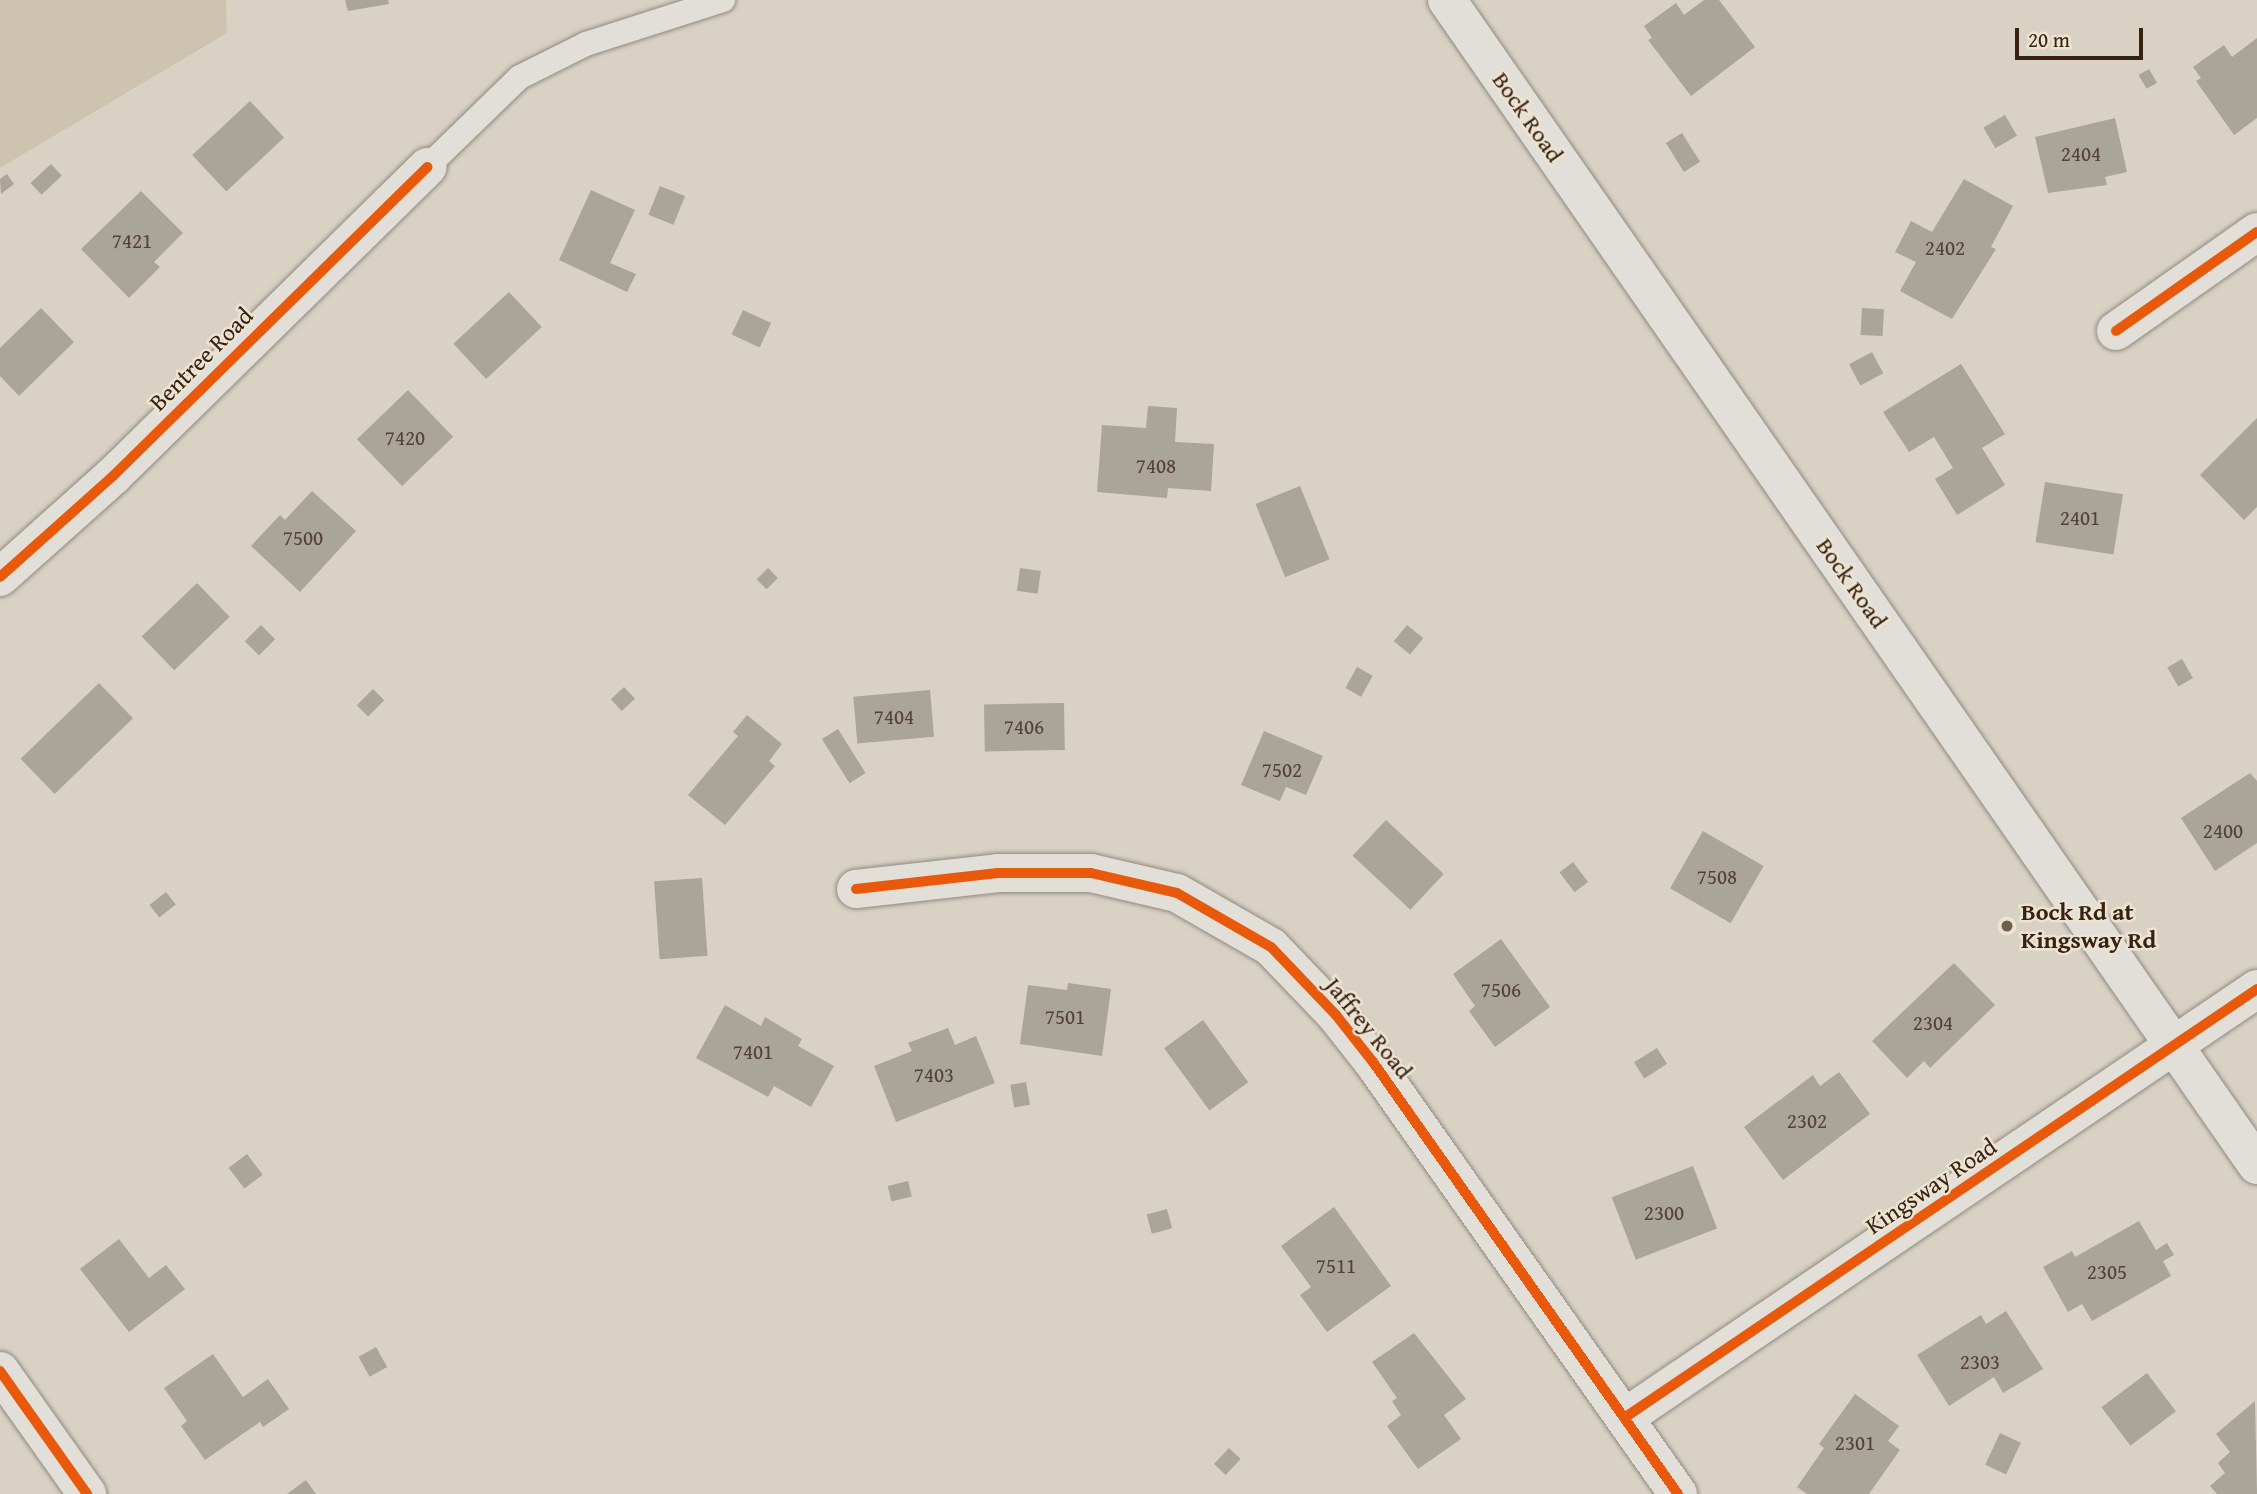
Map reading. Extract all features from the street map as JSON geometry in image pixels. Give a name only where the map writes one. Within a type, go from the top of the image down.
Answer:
[{"type":"street","name":"Bock Road","points":[[1459,4],[2257,1166]]},
{"type":"street","name":"Bentree Road","points":[[0,577],[113,476],[427,167]]},
{"type":"street","points":[[2116,331],[2257,232]]},
{"type":"street","name":"Jaffrey Road","points":[[856,889],[998,873],[1091,873],[1177,893],[1262,941],[1336,1015],[1373,1062],[1627,1416],[1678,1494]]},
{"type":"street","name":"Kingsway Road","points":[[1627,1416],[2257,989]]},
{"type":"street","points":[[0,1371],[87,1494]]},
{"type":"lane","points":[[427,167],[520,77],[586,44],[723,0]]},
{"type":"shaded area","points":[[0,0],[226,0],[227,33],[0,168]]},
{"type":"building","points":[[345,0],[388,0],[389,4],[348,11]]},
{"type":"building","points":[[1704,0],[1719,0],[1755,47],[1691,96],[1648,40],[1652,38],[1644,26],[1676,3],[1684,15]]},
{"type":"building","points":[[2257,38],[2257,118],[2234,135],[2196,81],[2201,78],[2193,67],[2224,45],[2232,57]]},
{"type":"building","points":[[2149,69],[2157,83],[2147,89],[2139,75]]},
{"type":"building","points":[[250,101],[284,138],[226,191],[192,155]]},
{"type":"building","points":[[2005,115],[2017,136],[1995,148],[1983,128]]},
{"type":"building","points":[[2115,118],[2127,172],[2105,177],[2107,185],[2048,193],[2035,137]]},
{"type":"building","points":[[1682,133],[1700,162],[1684,172],[1666,143]]},
{"type":"building","points":[[51,164],[62,176],[41,195],[31,183]]},
{"type":"building","points":[[7,174],[14,184],[1,194],[0,179]]},
{"type":"building","points":[[1964,179],[2013,206],[1991,247],[1996,249],[1952,319],[1900,291],[1916,262],[1895,252],[1911,221],[1932,232]]},
{"type":"building","points":[[660,186],[685,196],[673,225],[648,215]]},
{"type":"building","points":[[591,190],[635,210],[610,263],[636,274],[627,292],[559,260]]},
{"type":"building","points":[[141,191],[183,233],[154,262],[160,267],[129,298],[81,249]]},
{"type":"building","points":[[509,292],[542,327],[486,379],[453,344]]},
{"type":"building","points":[[41,308],[74,342],[19,396],[0,376],[0,348]]},
{"type":"building","points":[[1862,308],[1884,309],[1883,336],[1861,335]]},
{"type":"building","points":[[743,310],[771,323],[760,348],[732,334]]},
{"type":"building","points":[[1872,352],[1883,373],[1860,385],[1849,364]]},
{"type":"building","points":[[1961,364],[2005,434],[1982,448],[2005,485],[1957,515],[1935,479],[1953,468],[1934,437],[1909,452],[1883,412]]},
{"type":"building","points":[[408,390],[453,437],[402,486],[357,439]]},
{"type":"building","points":[[1148,406],[1177,408],[1175,442],[1214,444],[1211,491],[1168,488],[1167,498],[1097,492],[1102,425],[1146,428]]},
{"type":"building","points":[[2257,418],[2257,507],[2244,520],[2200,475]]},
{"type":"building","points":[[2045,482],[2123,494],[2113,555],[2035,542]]},
{"type":"building","points":[[1300,486],[1330,559],[1285,577],[1255,504]]},
{"type":"building","points":[[312,491],[356,531],[300,592],[251,546],[280,515],[285,520]]},
{"type":"building","points":[[768,568],[778,578],[767,589],[757,579]]},
{"type":"building","points":[[1020,568],[1041,571],[1038,594],[1017,591]]},
{"type":"building","points":[[197,583],[230,617],[174,670],[142,636]]},
{"type":"building","points":[[261,625],[275,639],[259,655],[245,641]]},
{"type":"building","points":[[1407,625],[1423,638],[1410,655],[1394,641]]},
{"type":"building","points":[[2182,659],[2193,678],[2178,687],[2167,668]]},
{"type":"building","points":[[1357,667],[1373,676],[1361,697],[1345,688]]},
{"type":"building","points":[[99,683],[133,718],[55,794],[21,759]]},
{"type":"building","points":[[624,687],[635,699],[622,711],[611,699]]},
{"type":"building","points":[[373,689],[384,700],[368,717],[357,705]]},
{"type":"building","points":[[930,690],[934,737],[857,744],[853,697]]},
{"type":"building","points":[[1064,703],[1065,750],[985,751],[984,704]]},
{"type":"building","points":[[747,715],[782,744],[769,761],[775,766],[725,825],[688,795],[738,736],[733,732]]},
{"type":"building","points":[[838,729],[866,773],[849,783],[822,739]]},
{"type":"building","points":[[1264,731],[1323,756],[1306,795],[1286,787],[1280,801],[1241,785]]},
{"type":"building","points":[[2250,773],[2257,781],[2257,843],[2215,871],[2181,818]]},
{"type":"building","points":[[1386,820],[1444,874],[1410,910],[1353,856]]},
{"type":"building","points":[[1703,831],[1764,866],[1731,923],[1670,888]]},
{"type":"building","points":[[1573,862],[1588,882],[1574,892],[1559,872]]},
{"type":"building","points":[[702,878],[707,956],[660,959],[654,881]]},
{"type":"building","points":[[166,892],[176,905],[159,918],[149,905]]},
{"type":"building","points":[[1501,939],[1550,1007],[1495,1047],[1469,1011],[1475,1006],[1453,974]]},
{"type":"building","points":[[1954,963],[1995,1005],[1930,1068],[1924,1061],[1907,1078],[1872,1041]]},
{"type":"building","points":[[1068,983],[1111,989],[1102,1056],[1020,1044],[1028,985],[1067,990]]},
{"type":"building","points":[[725,1005],[761,1026],[765,1017],[802,1039],[798,1046],[834,1066],[811,1107],[774,1086],[768,1097],[696,1058]]},
{"type":"building","points":[[1203,1020],[1248,1082],[1209,1111],[1164,1048]]},
{"type":"building","points":[[948,1028],[955,1045],[976,1036],[995,1083],[896,1122],[874,1066],[912,1051],[908,1043]]},
{"type":"building","points":[[1657,1048],[1667,1064],[1644,1078],[1634,1062]]},
{"type":"building","points":[[1839,1072],[1870,1114],[1783,1180],[1744,1127],[1813,1075],[1820,1086]]},
{"type":"building","points":[[1026,1082],[1030,1105],[1014,1107],[1010,1085]]},
{"type":"building","points":[[247,1154],[263,1175],[244,1189],[229,1168]]},
{"type":"building","points":[[1693,1166],[1717,1229],[1636,1260],[1612,1197]]},
{"type":"building","points":[[908,1181],[912,1197],[891,1202],[888,1186]]},
{"type":"building","points":[[1334,1207],[1391,1286],[1327,1332],[1300,1295],[1311,1287],[1281,1246]]},
{"type":"building","points":[[1167,1209],[1172,1228],[1152,1234],[1147,1214]]},
{"type":"building","points":[[2139,1221],[2156,1250],[2167,1243],[2174,1255],[2163,1261],[2171,1276],[2092,1321],[2082,1304],[2068,1312],[2043,1267],[2072,1251],[2075,1257]]},
{"type":"building","points":[[119,1239],[149,1278],[166,1265],[185,1289],[129,1332],[80,1269]]},
{"type":"building","points":[[2006,1311],[2043,1369],[2003,1393],[1994,1377],[1949,1406],[1917,1355],[1981,1315],[1986,1324]]},
{"type":"building","points":[[1414,1333],[1466,1399],[1444,1415],[1461,1439],[1418,1469],[1387,1426],[1401,1415],[1392,1401],[1397,1398],[1372,1362]]},
{"type":"building","points":[[376,1347],[387,1367],[370,1377],[359,1357]]},
{"type":"building","points":[[213,1354],[243,1397],[268,1379],[289,1409],[263,1427],[260,1422],[205,1460],[181,1426],[187,1421],[164,1388]]},
{"type":"building","points":[[2147,1373],[2176,1411],[2130,1446],[2101,1407]]},
{"type":"building","points":[[1855,1394],[1899,1426],[1888,1441],[1900,1450],[1869,1494],[1807,1494],[1797,1487],[1824,1448],[1819,1444]]},
{"type":"building","points":[[2255,1401],[2257,1494],[2217,1494],[2210,1486],[2225,1473],[2218,1463],[2230,1452],[2216,1434]]},
{"type":"building","points":[[2000,1433],[2021,1443],[2006,1474],[1985,1465]]},
{"type":"building","points":[[1229,1448],[1241,1459],[1226,1475],[1214,1464]]},
{"type":"building","points":[[306,1480],[316,1494],[287,1494]]},
{"type":"cycle path","points":[[0,577],[113,476],[427,167]]},
{"type":"cycle path","points":[[2116,331],[2257,232]]},
{"type":"cycle path","points":[[856,889],[998,873],[1091,873],[1177,893],[1271,947],[1336,1015],[1373,1062],[1678,1494]]},
{"type":"cycle path","points":[[1627,1416],[2257,989]]},
{"type":"cycle path","points":[[0,1371],[87,1494]]},
{"type":"place","name":"Bock Rd at Kingsway Rd","points":[[2007,926]]}]
